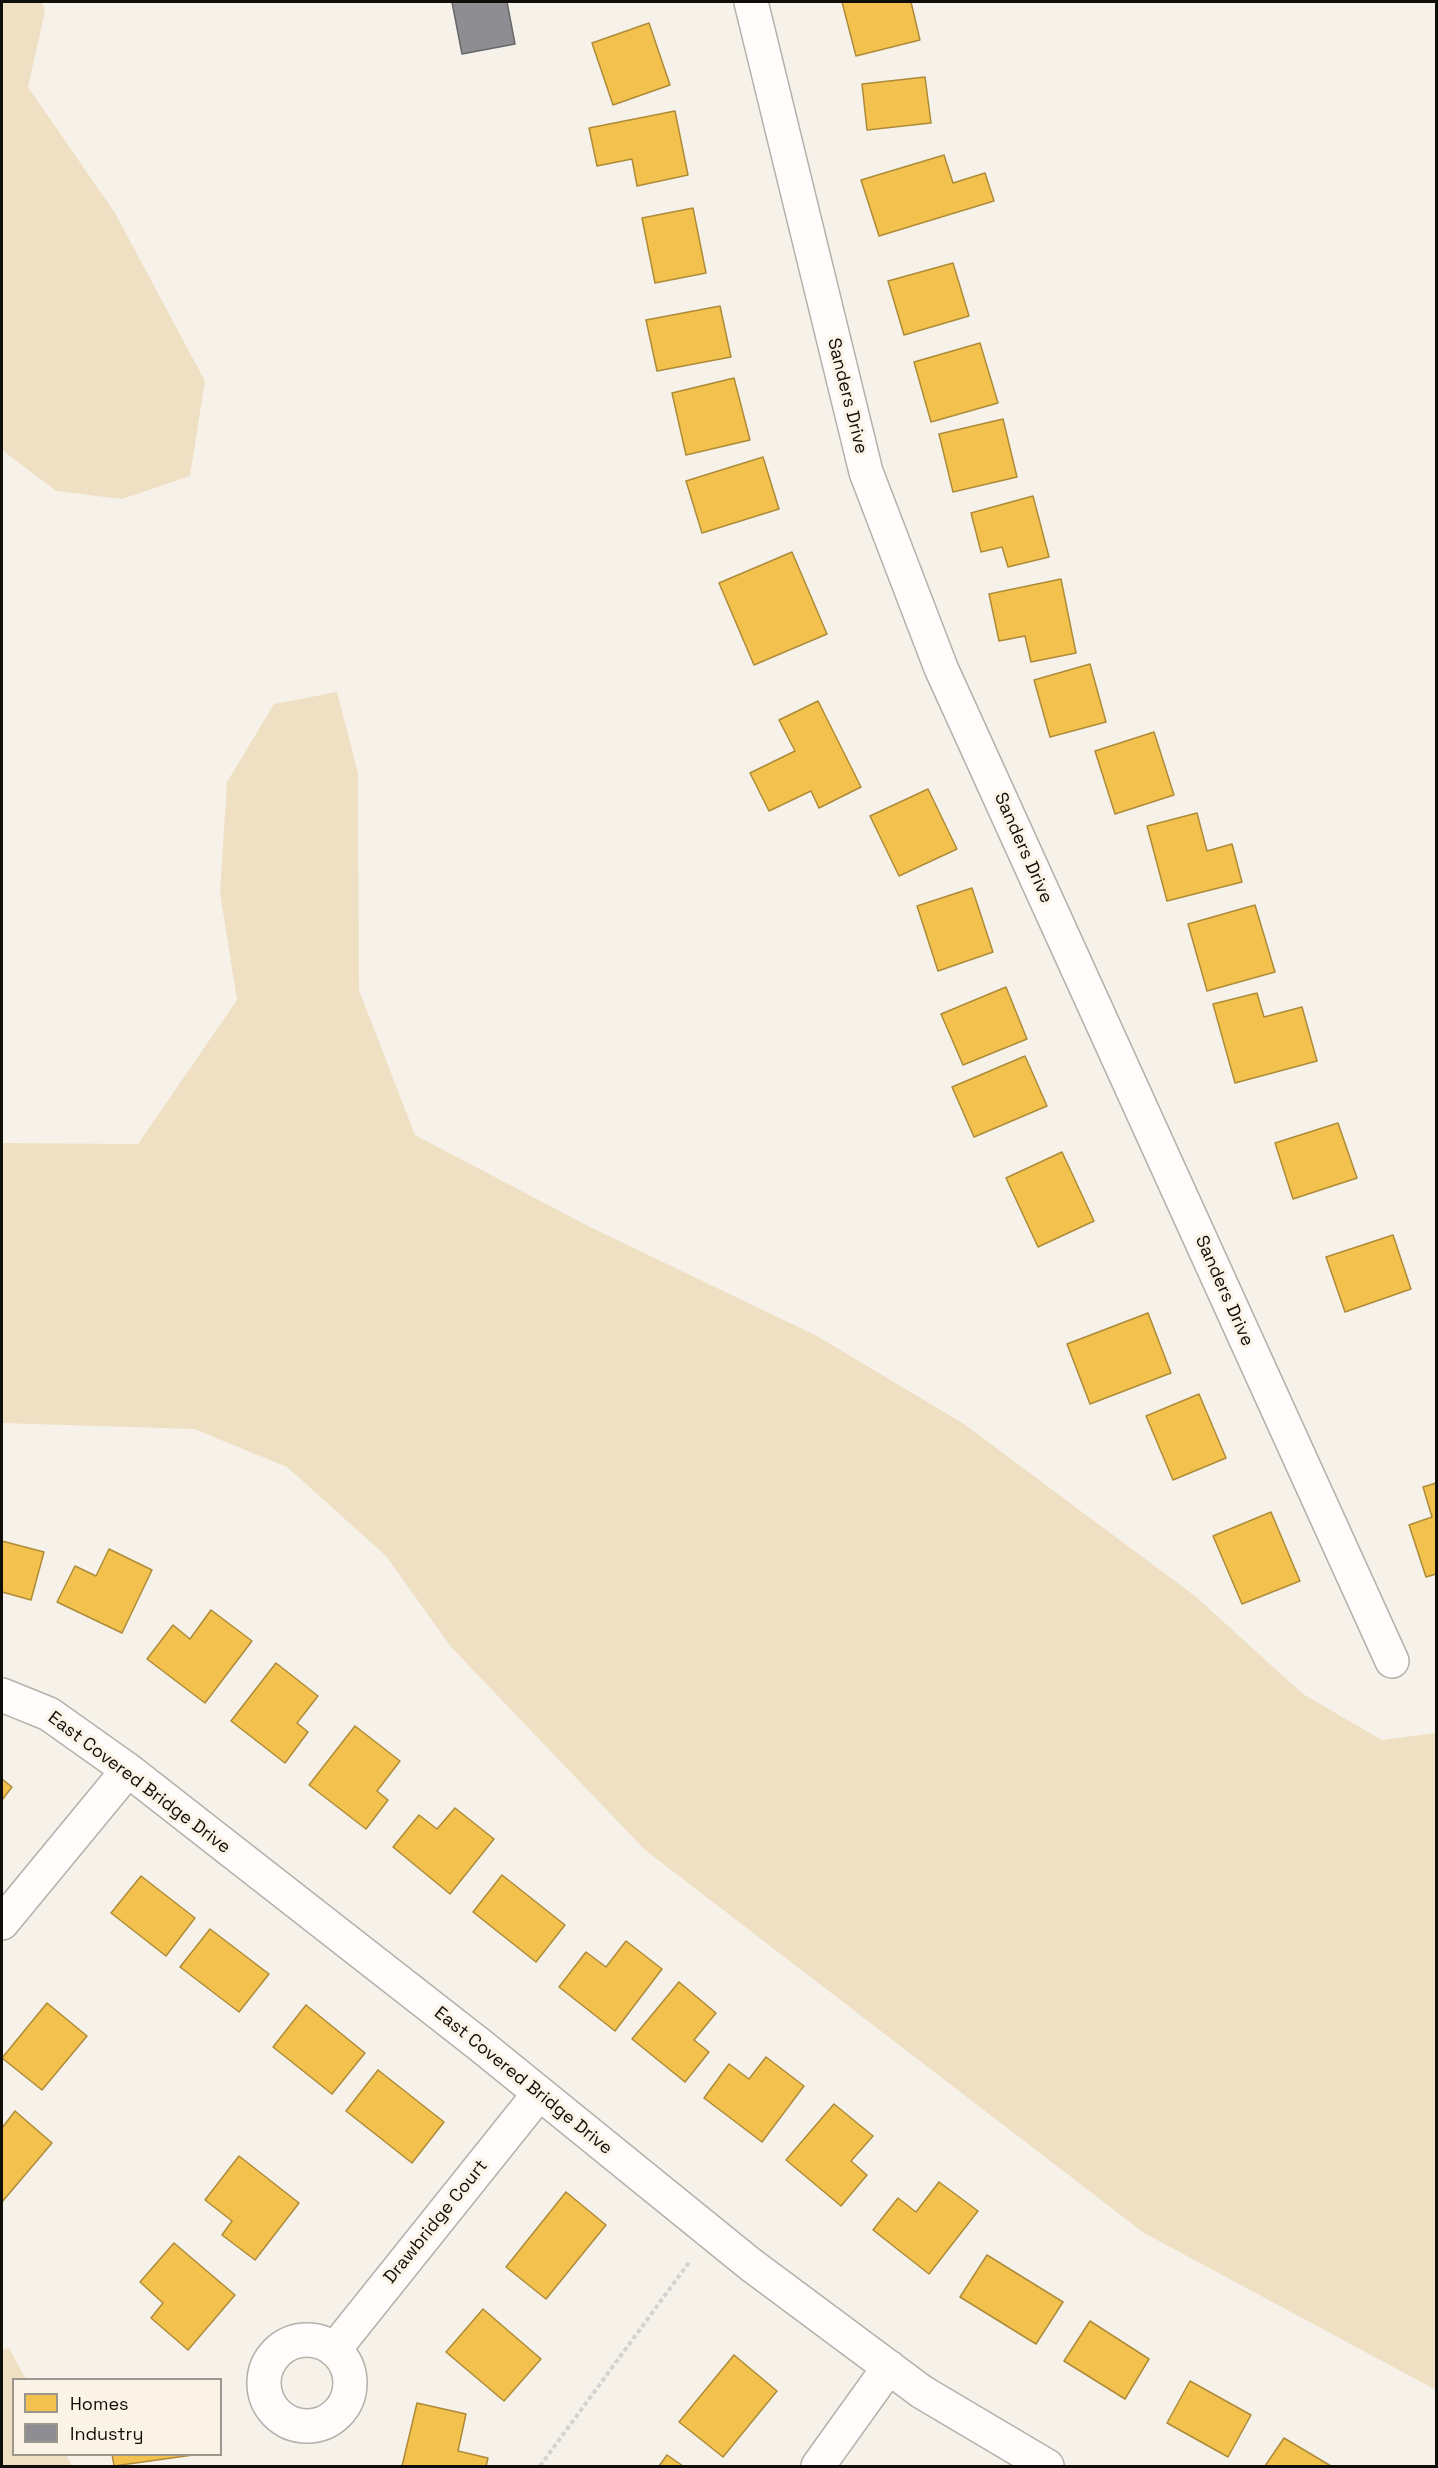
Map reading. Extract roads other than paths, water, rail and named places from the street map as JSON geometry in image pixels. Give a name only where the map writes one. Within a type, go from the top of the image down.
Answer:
[{"type":"street","name":"Sanders Drive","points":[[751,2],[866,472],[937,657],[1392,1661]]},
{"type":"street","name":"East Covered Bridge Drive","points":[[2,1695],[49,1714],[128,1770],[471,2037],[538,2095],[711,2233],[922,2392],[1047,2466]]},
{"type":"street","points":[[2,1923],[128,1770]]},
{"type":"street","name":"Drawbridge Court","points":[[334,2350],[538,2095]]},
{"type":"street","points":[[818,2466],[889,2367]]}]
